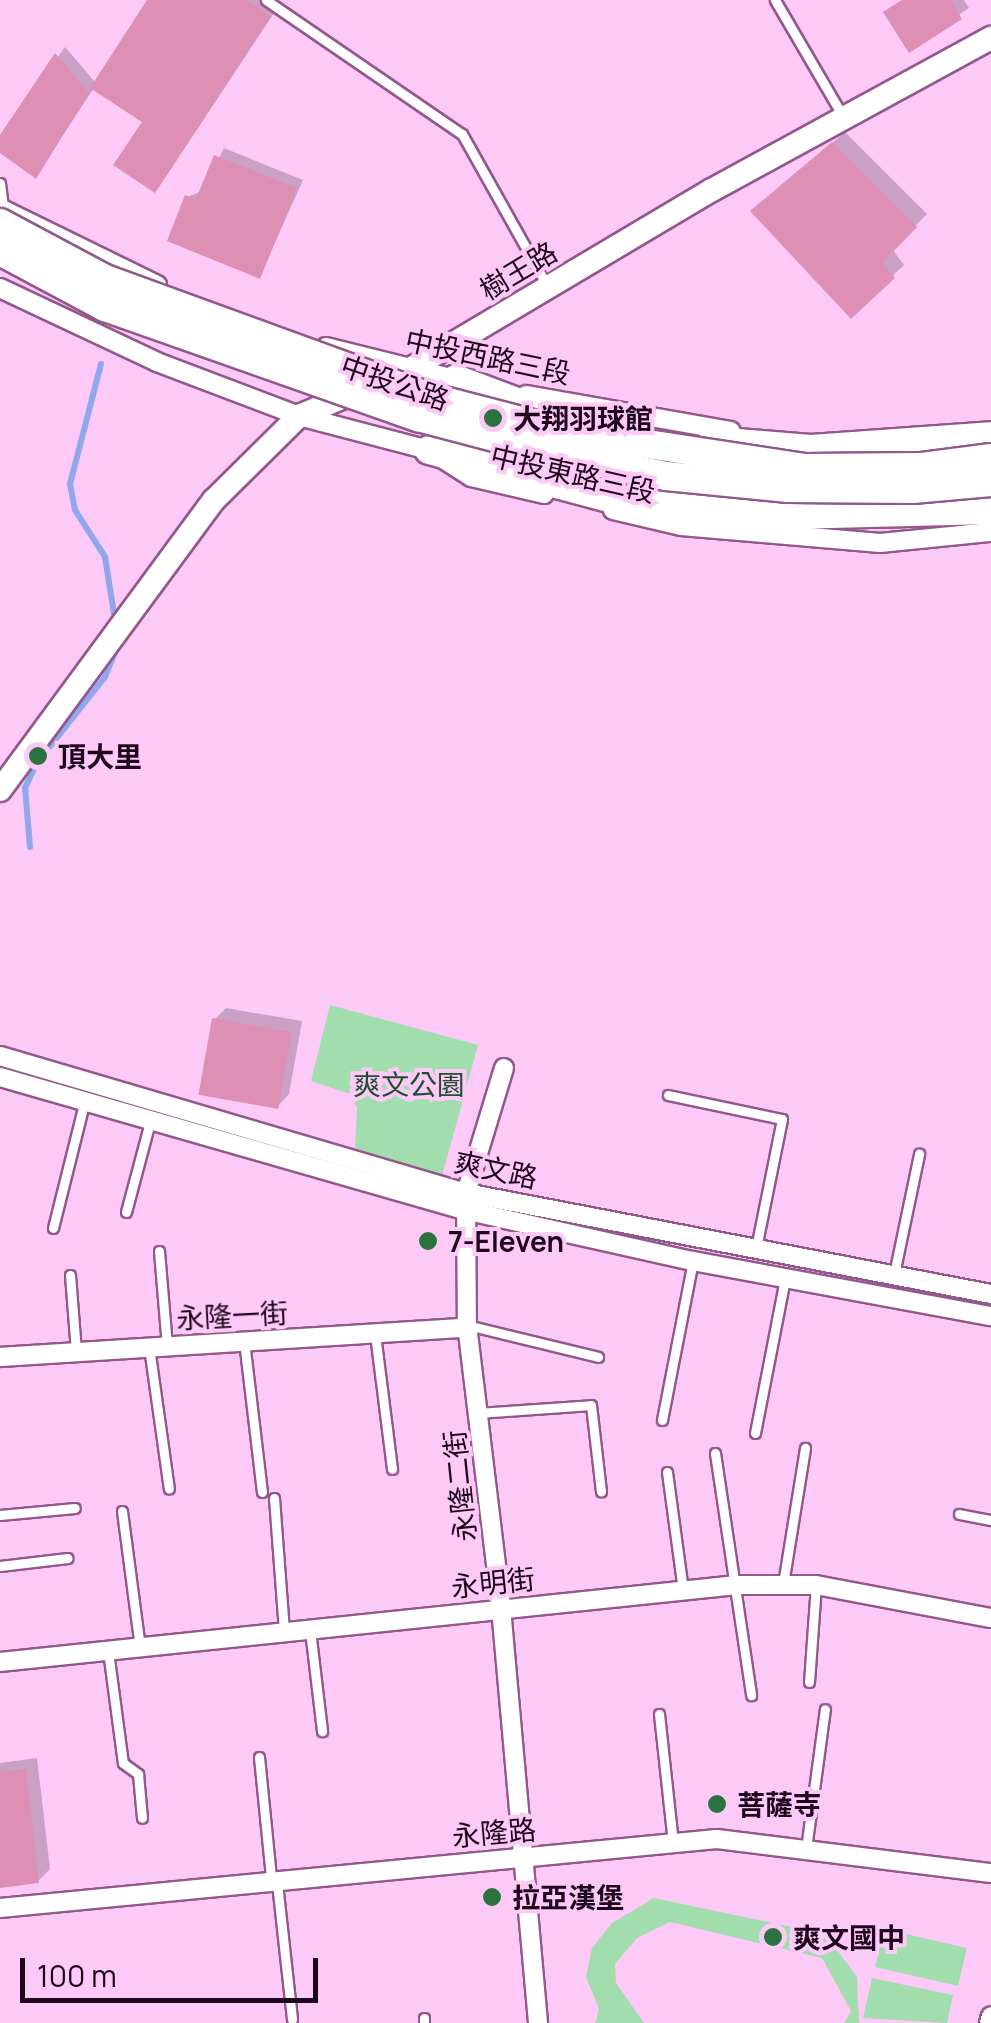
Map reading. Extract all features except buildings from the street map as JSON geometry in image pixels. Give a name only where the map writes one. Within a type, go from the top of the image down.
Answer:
[{"type":"main road","name":"中投公路","points":[[1,214],[105,279],[429,396],[556,430],[805,468],[922,467],[991,458]]},
{"type":"main road","name":"中投公路","points":[[0,251],[105,307],[418,417],[571,457],[666,476],[788,488],[913,490],[991,482]]},
{"type":"main road","points":[[456,379],[558,418],[811,449],[991,432]]},
{"type":"main road","points":[[430,450],[612,499],[790,515],[991,510]]},
{"type":"street","name":"樹王路","points":[[0,790],[64,710],[107,640],[214,500],[299,416],[412,368],[548,286],[991,38]]},
{"type":"street","name":"中投西路三段","points":[[1,214],[128,272],[313,344],[456,379],[753,435],[956,436],[991,432]]},
{"type":"street","points":[[97,334],[81,312],[86,282],[105,270],[128,272]]},
{"type":"street","name":"中投東路三段","points":[[0,288],[97,334],[299,416],[430,450],[471,477],[681,526],[880,543],[991,532]]},
{"type":"street","name":"爽文路","points":[[4,1057],[466,1201],[756,1248],[991,1294]]},
{"type":"street","name":"永隆二街","points":[[504,1068],[466,1201],[467,1326],[500,1608],[538,2023]]},
{"type":"street","name":"爽文路","points":[[0,1079],[150,1122],[693,1261],[991,1316]]},
{"type":"street","name":"永隆一街","points":[[0,1356],[467,1326]]},
{"type":"street","name":"永明街","points":[[0,1662],[737,1584],[816,1585],[991,1618]]},
{"type":"street","name":"永隆路","points":[[0,1908],[274,1877],[717,1839],[991,1873]]},
{"type":"lane","points":[[266,0],[462,134],[548,286]]},
{"type":"lane","points":[[775,0],[846,121]]},
{"type":"lane","points":[[0,184],[1,214]]},
{"type":"lane","points":[[0,1079],[4,1057]]},
{"type":"lane","points":[[668,1095],[782,1119],[756,1248]]},
{"type":"lane","points":[[53,1228],[84,1104]]},
{"type":"lane","points":[[126,1212],[150,1122]]},
{"type":"lane","points":[[894,1274],[920,1154]]},
{"type":"lane","points":[[159,1251],[158,1347],[170,1489]]},
{"type":"lane","points":[[662,1420],[693,1261]]},
{"type":"lane","points":[[70,1275],[76,1352]]},
{"type":"lane","points":[[755,1432],[786,1277]]},
{"type":"lane","points":[[467,1326],[598,1357]]},
{"type":"lane","points":[[375,1334],[392,1469]]},
{"type":"lane","points":[[244,1342],[262,1492]]},
{"type":"lane","points":[[478,1412],[591,1406],[600,1492]]},
{"type":"lane","points":[[783,1585],[806,1448]]},
{"type":"lane","points":[[714,1453],[751,1695]]},
{"type":"lane","points":[[667,1472],[683,1590]]},
{"type":"lane","points":[[274,1498],[284,1632]]},
{"type":"lane","points":[[0,1515],[75,1508]]},
{"type":"lane","points":[[122,1511],[140,1648]]},
{"type":"lane","points":[[959,1514],[991,1520]]},
{"type":"lane","points":[[0,1566],[68,1558]]},
{"type":"lane","points":[[809,1682],[816,1585]]},
{"type":"lane","points":[[310,1630],[322,1730]]},
{"type":"lane","points":[[108,1651],[123,1763],[138,1774],[142,1818]]},
{"type":"lane","points":[[806,1848],[824,1709]]},
{"type":"lane","points":[[658,1714],[673,1844]]},
{"type":"lane","points":[[259,1757],[292,2019]]},
{"type":"green space","name":"爽文公園","points":[[330,1005],[478,1045],[442,1176],[355,1148],[357,1108],[350,1094],[311,1081]]},
{"type":"green space","points":[[654,1898],[815,1932],[831,1942],[857,1977],[859,2023],[844,2023],[851,2011],[822,1958],[670,1922],[637,1938],[615,1964],[616,1983],[644,2023],[595,2023],[599,2009],[586,1977],[592,1948],[612,1923]]},
{"type":"green space","points":[[884,1929],[967,1948],[958,1986],[875,1967]]},
{"type":"green space","points":[[872,1978],[953,1995],[947,2023],[863,2018]]},
{"type":"waterway","points":[[101,364],[70,484],[75,510],[105,557],[115,620]]},
{"type":"waterway","points":[[30,847],[25,788],[36,764],[105,677],[117,647]]},
{"type":"place","name":"大翔羽球館","points":[[493,418]]},
{"type":"place","name":"頂大里","points":[[38,756]]},
{"type":"place","name":"7-Eleven","points":[[428,1241]]},
{"type":"place","name":"菩薩寺","points":[[717,1804]]},
{"type":"place","name":"拉亞漢堡","points":[[492,1897]]},
{"type":"place","name":"爽文國中","points":[[773,1937]]}]
